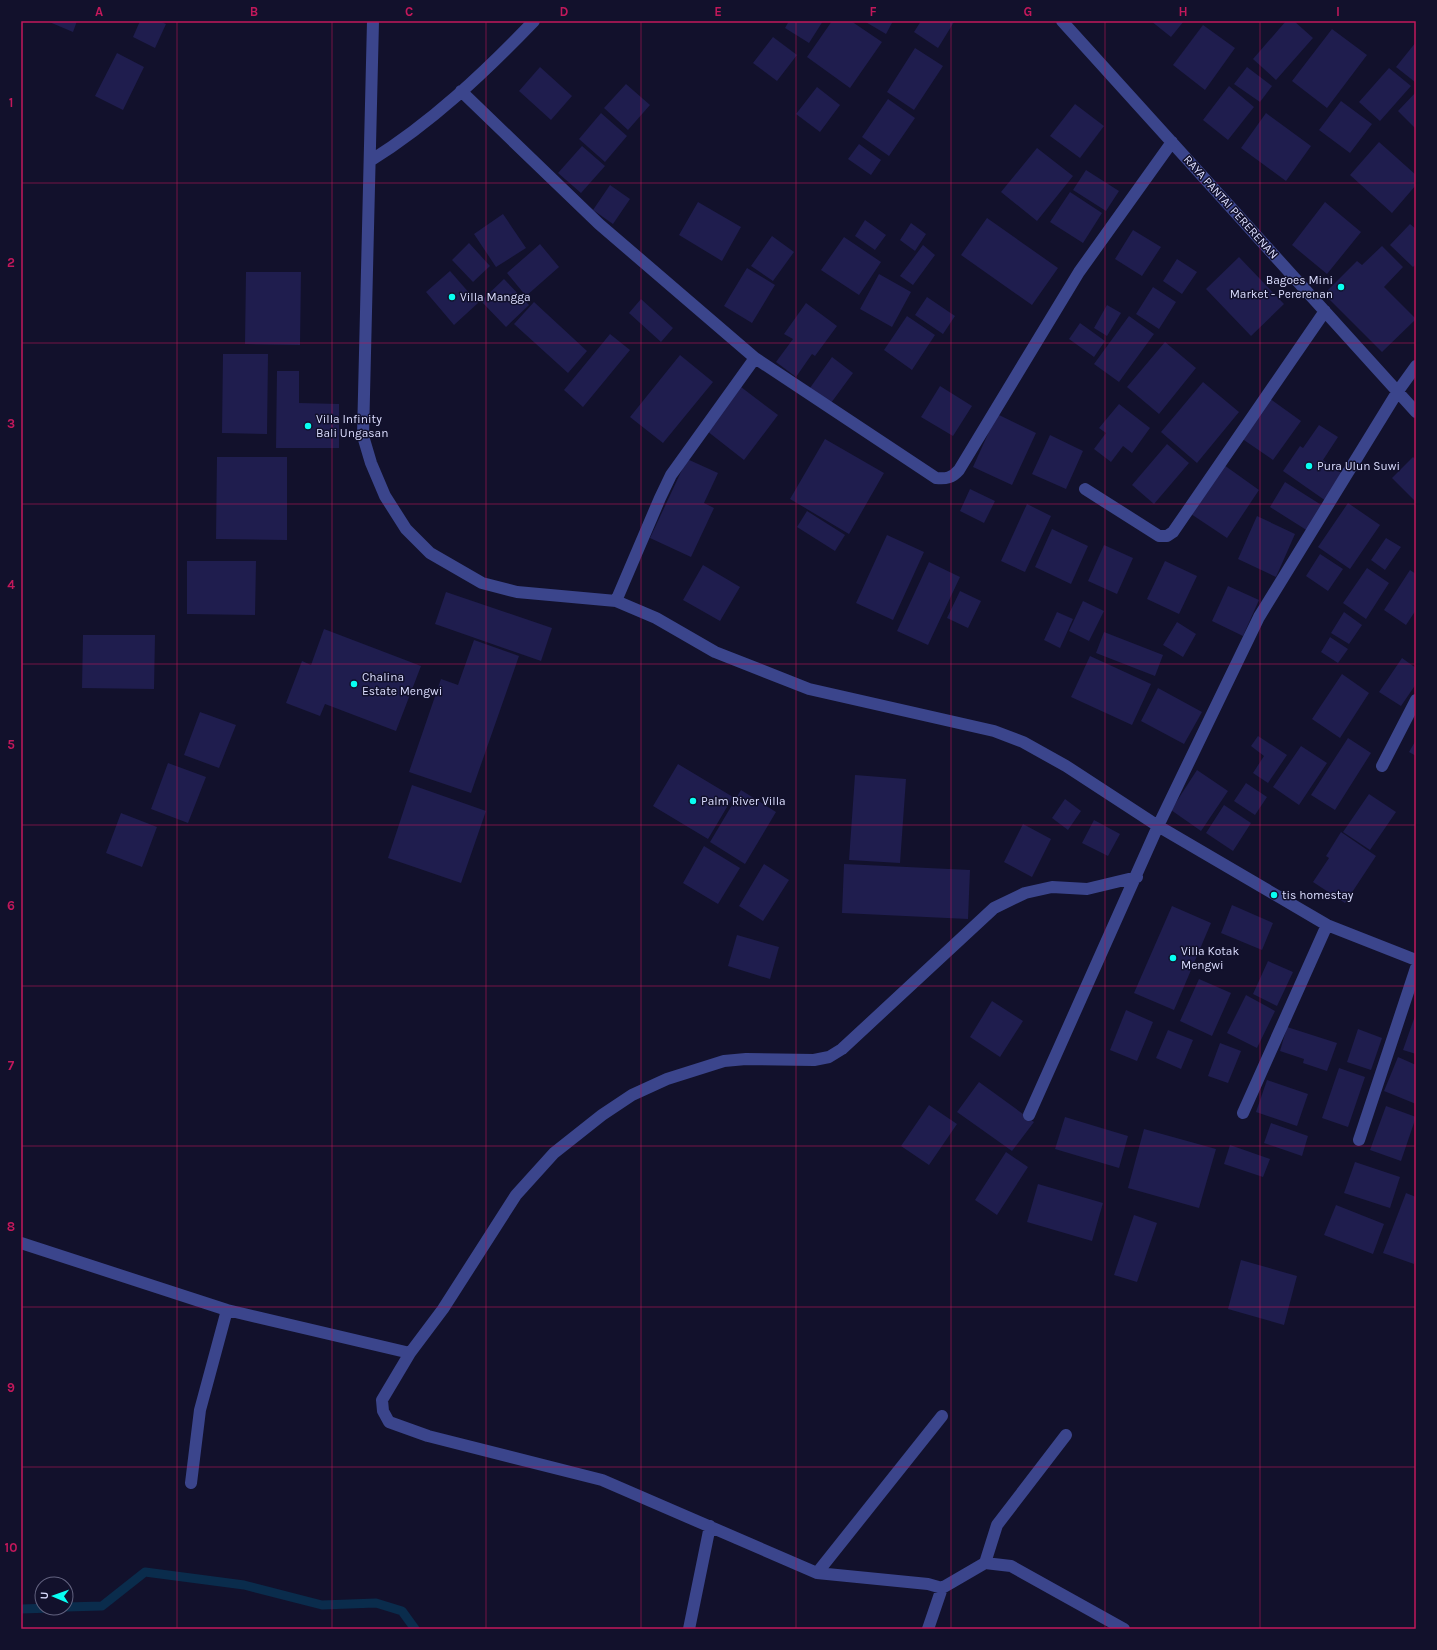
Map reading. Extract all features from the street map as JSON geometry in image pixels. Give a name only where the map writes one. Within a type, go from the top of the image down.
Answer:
[{"type":"street","points":[[373,21],[363,436],[371,463],[385,496],[406,529],[430,553],[482,583],[517,592],[616,601],[656,618],[715,652],[809,689],[994,731],[1023,742],[1066,766],[1158,826],[1327,925],[1416,960]]},
{"type":"street","points":[[370,161],[402,141],[461,91],[500,57],[534,21]]},
{"type":"street","name":"RAYA PANTAI PERERENAN","points":[[1062,21],[1416,412]]},
{"type":"street","points":[[461,91],[598,224],[755,358],[936,478],[945,479],[954,475],[1079,272],[1172,142]]},
{"type":"street","points":[[1085,489],[1159,536],[1167,536],[1173,532],[1325,311]]},
{"type":"street","points":[[616,601],[671,475],[755,358]]},
{"type":"street","points":[[1030,1115],[1158,826],[1259,617],[1398,391],[1416,366]]},
{"type":"street","points":[[1382,766],[1416,700]]},
{"type":"street","points":[[942,1588],[928,1584],[817,1572],[602,1480],[428,1436],[389,1422],[383,1411],[382,1400],[410,1353],[443,1309],[516,1195],[554,1153],[602,1114],[632,1095],[667,1079],[724,1061],[746,1059],[814,1060],[829,1057],[842,1049],[994,908],[1025,893],[1052,887],[1087,889],[1137,876]]},
{"type":"street","points":[[1243,1113],[1327,925]]},
{"type":"street","points":[[1359,1140],[1416,968]]},
{"type":"street","points":[[21,1243],[226,1310],[410,1353]]},
{"type":"street","points":[[191,1483],[200,1410],[226,1310]]},
{"type":"street","points":[[817,1572],[942,1416]]},
{"type":"street","points":[[985,1563],[997,1525],[1066,1435]]},
{"type":"street","points":[[688,1629],[710,1526]]},
{"type":"street","points":[[928,1629],[942,1588],[985,1563],[1011,1566],[1124,1629]]},
{"type":"building","points":[[47,21],[77,21],[73,32]]},
{"type":"building","points":[[140,21],[159,21],[166,24],[155,48],[133,37]]},
{"type":"building","points":[[789,21],[823,21],[809,43],[785,28]]},
{"type":"building","points":[[832,21],[851,21],[882,42],[850,88],[807,57]]},
{"type":"building","points":[[864,21],[893,21],[886,34]]},
{"type":"building","points":[[921,21],[954,22],[938,48],[914,32]]},
{"type":"building","points":[[1151,21],[1184,21],[1171,37]]},
{"type":"building","points":[[1286,21],[1294,21],[1313,38],[1276,80],[1253,59]]},
{"type":"building","points":[[1203,25],[1235,48],[1205,90],[1173,65]]},
{"type":"building","points":[[1332,29],[1367,55],[1327,108],[1292,81]]},
{"type":"building","points":[[773,37],[797,55],[777,81],[753,63]]},
{"type":"building","points":[[1416,42],[1416,80],[1415,82],[1396,67]]},
{"type":"building","points":[[915,48],[943,66],[914,110],[887,92]]},
{"type":"building","points":[[117,53],[144,67],[123,110],[95,96]]},
{"type":"building","points":[[540,67],[572,96],[551,120],[519,91]]},
{"type":"building","points":[[1247,67],[1272,86],[1260,102],[1234,84]]},
{"type":"building","points":[[1389,68],[1411,86],[1380,121],[1359,102]]},
{"type":"building","points":[[626,84],[650,105],[628,130],[604,108]]},
{"type":"building","points":[[1229,86],[1254,107],[1228,140],[1203,120]]},
{"type":"building","points":[[817,87],[840,105],[820,132],[796,114]]},
{"type":"building","points":[[1416,92],[1416,129],[1398,111]]},
{"type":"building","points":[[888,99],[915,118],[889,156],[862,137]]},
{"type":"building","points":[[1341,101],[1372,124],[1350,153],[1319,130]]},
{"type":"building","points":[[1075,104],[1104,126],[1080,158],[1050,136]]},
{"type":"building","points":[[601,113],[627,136],[605,162],[579,139]]},
{"type":"building","points":[[1266,113],[1311,146],[1286,181],[1241,148]]},
{"type":"building","points":[[1379,142],[1416,175],[1416,185],[1392,213],[1350,175]]},
{"type":"building","points":[[859,144],[881,160],[871,175],[848,159]]},
{"type":"building","points":[[582,146],[605,166],[581,193],[558,173]]},
{"type":"building","points":[[1037,148],[1073,176],[1037,221],[1001,192]]},
{"type":"building","points":[[1086,170],[1119,191],[1106,211],[1073,190]]},
{"type":"building","points":[[610,185],[630,199],[613,224],[593,210]]},
{"type":"building","points":[[1070,192],[1102,213],[1083,243],[1050,222]]},
{"type":"building","points":[[698,202],[741,227],[722,261],[679,235]]},
{"type":"building","points":[[1325,202],[1361,232],[1327,274],[1292,245]]},
{"type":"building","points":[[503,214],[526,248],[496,267],[474,234]]},
{"type":"building","points":[[987,218],[1058,268],[1032,305],[961,255]]},
{"type":"building","points":[[865,220],[886,235],[875,250],[855,236]]},
{"type":"building","points":[[911,223],[926,234],[915,251],[900,240]]},
{"type":"building","points":[[1410,224],[1416,229],[1416,264],[1413,267],[1390,245]]},
{"type":"building","points":[[1133,230],[1161,247],[1142,276],[1115,259]]},
{"type":"building","points":[[772,236],[794,252],[773,281],[751,266]]},
{"type":"building","points":[[844,237],[881,262],[859,295],[821,270]]},
{"type":"building","points":[[469,243],[490,266],[473,282],[452,260]]},
{"type":"building","points":[[540,244],[559,267],[526,296],[507,273]]},
{"type":"building","points":[[923,245],[935,255],[913,285],[900,276]]},
{"type":"building","points":[[1382,246],[1403,267],[1384,287],[1416,319],[1382,352],[1324,294],[1357,261],[1362,265]]},
{"type":"building","points":[[1239,257],[1284,304],[1251,336],[1206,289]]},
{"type":"building","points":[[1177,259],[1197,272],[1182,294],[1163,281]]},
{"type":"building","points":[[747,268],[775,285],[752,323],[724,306]]},
{"type":"building","name":"Villa Mangga","points":[[450,271],[478,303],[454,325],[426,292]]},
{"type":"building","points":[[246,272],[301,272],[300,345],[245,344]]},
{"type":"building","points":[[879,274],[911,292],[892,327],[860,309]]},
{"type":"building","points":[[504,279],[529,305],[506,327],[481,301]]},
{"type":"building","points":[[1153,287],[1176,302],[1159,329],[1136,314]]},
{"type":"building","points":[[927,297],[955,316],[943,334],[915,315]]},
{"type":"building","points":[[641,299],[673,328],[661,342],[629,313]]},
{"type":"building","points":[[534,302],[587,351],[568,373],[514,324]]},
{"type":"building","points":[[806,303],[837,326],[815,356],[812,354],[796,377],[776,362],[793,339],[784,334]]},
{"type":"building","points":[[1107,305],[1121,313],[1107,336],[1094,328]]},
{"type":"building","points":[[907,316],[935,335],[912,370],[884,350]]},
{"type":"building","points":[[1129,316],[1154,334],[1119,382],[1094,364]]},
{"type":"building","points":[[1080,323],[1105,341],[1094,357],[1069,339]]},
{"type":"building","points":[[610,334],[630,350],[583,407],[564,390]]},
{"type":"building","points":[[1165,342],[1196,368],[1159,414],[1127,387]]},
{"type":"building","points":[[223,354],[268,354],[267,434],[222,433]]},
{"type":"building","points":[[680,355],[713,382],[663,443],[630,417]]},
{"type":"building","points":[[832,357],[853,373],[831,403],[810,388]]},
{"type":"building","name":"Villa Infinity Bali Ungasan","points":[[277,371],[299,371],[299,403],[339,404],[339,448],[276,448]]},
{"type":"building","points":[[1203,382],[1239,412],[1197,463],[1161,432]]},
{"type":"building","points":[[940,386],[972,406],[953,436],[921,417]]},
{"type":"building","points":[[741,387],[778,415],[744,460],[707,431]]},
{"type":"building","points":[[1269,398],[1301,421],[1273,460],[1241,438]]},
{"type":"building","points":[[1119,404],[1150,428],[1132,453],[1123,446],[1111,462],[1094,449],[1106,433],[1099,428]]},
{"type":"building","points":[[997,414],[1036,433],[1012,485],[973,467]]},
{"type":"building","name":"Pura Ulun Suwi","points":[[1319,425],[1338,437],[1323,460],[1344,475],[1326,501],[1283,471],[1300,446],[1303,448]]},
{"type":"building","points":[[1050,435],[1083,451],[1066,489],[1032,474]]},
{"type":"building","points":[[825,439],[884,473],[849,534],[790,499]]},
{"type":"building","points":[[1167,444],[1189,463],[1154,504],[1132,485]]},
{"type":"building","points":[[217,457],[287,457],[287,540],[216,539]]},
{"type":"building","points":[[1413,457],[1416,460],[1416,502],[1392,478]]},
{"type":"building","points":[[687,459],[718,473],[704,503],[714,508],[691,557],[650,538]]},
{"type":"building","points":[[1224,465],[1259,490],[1227,538],[1191,514]]},
{"type":"building","points":[[1285,482],[1323,506],[1308,531],[1270,507]]},
{"type":"building","points":[[970,489],[995,501],[984,523],[960,511]]},
{"type":"building","points":[[1348,503],[1380,525],[1350,569],[1318,547]]},
{"type":"building","points":[[1027,504],[1051,516],[1025,572],[1001,561]]},
{"type":"building","points":[[807,511],[845,535],[835,551],[797,527]]},
{"type":"building","points":[[1257,516],[1295,534],[1276,577],[1238,559]]},
{"type":"building","points":[[1052,529],[1088,546],[1071,584],[1035,567]]},
{"type":"building","points":[[887,535],[924,552],[893,620],[856,603]]},
{"type":"building","points":[[1386,538],[1401,547],[1385,570],[1371,560]]},
{"type":"building","points":[[1104,545],[1133,558],[1117,594],[1088,581]]},
{"type":"building","points":[[1320,554],[1343,569],[1328,591],[1306,576]]},
{"type":"building","points":[[187,561],[256,561],[255,615],[187,614]]},
{"type":"building","points":[[1165,561],[1197,576],[1179,614],[1147,599]]},
{"type":"building","points":[[929,562],[960,577],[928,645],[897,631]]},
{"type":"building","points":[[703,565],[740,587],[720,621],[683,600]]},
{"type":"building","points":[[1367,568],[1389,583],[1366,619],[1343,603]]},
{"type":"building","points":[[1410,570],[1416,574],[1416,610],[1406,625],[1384,610]]},
{"type":"building","points":[[1228,586],[1259,600],[1243,636],[1212,621]]},
{"type":"building","points":[[960,591],[981,601],[968,628],[947,618]]},
{"type":"building","points":[[446,592],[552,628],[541,661],[435,624]]},
{"type":"building","points":[[1083,601],[1104,611],[1089,641],[1069,631]]},
{"type":"building","points":[[1057,612],[1073,619],[1060,648],[1044,640]]},
{"type":"building","points":[[1344,612],[1362,625],[1349,644],[1331,633]]},
{"type":"building","points":[[1177,622],[1196,634],[1183,657],[1163,645]]},
{"type":"building","name":"Chalina Estate Mengwi","points":[[324,629],[421,666],[396,731],[325,704],[320,716],[286,703],[302,661],[311,665]]},
{"type":"building","points":[[1104,632],[1163,655],[1155,676],[1096,653]]},
{"type":"building","points":[[83,635],[155,635],[154,689],[82,688]]},
{"type":"building","points":[[1330,637],[1348,649],[1338,663],[1321,652]]},
{"type":"building","points":[[474,640],[519,656],[471,793],[409,772],[441,679],[458,685]]},
{"type":"building","points":[[1090,656],[1151,684],[1132,725],[1071,697]]},
{"type":"building","points":[[1402,658],[1416,668],[1416,684],[1401,706],[1379,692]]},
{"type":"building","points":[[1342,674],[1369,693],[1340,738],[1312,719]]},
{"type":"building","points":[[1158,688],[1202,712],[1184,744],[1141,721]]},
{"type":"building","points":[[200,712],[236,725],[219,768],[184,755]]},
{"type":"building","points":[[1258,736],[1287,755],[1268,783],[1253,773],[1264,756],[1251,746]]},
{"type":"building","points":[[1348,738],[1371,753],[1335,810],[1311,795]]},
{"type":"building","points":[[1416,740],[1416,756],[1409,752]]},
{"type":"building","points":[[1301,746],[1327,763],[1299,805],[1273,787]]},
{"type":"building","points":[[168,763],[206,777],[188,823],[151,809]]},
{"type":"building","name":"Palm River Villa","points":[[678,764],[733,797],[708,839],[653,806]]},
{"type":"building","points":[[1197,770],[1228,791],[1201,831],[1171,810]]},
{"type":"building","points":[[855,775],[906,779],[900,863],[849,860]]},
{"type":"building","points":[[1246,783],[1267,797],[1255,815],[1234,801]]},
{"type":"building","points":[[412,785],[486,811],[461,883],[388,858]]},
{"type":"building","points":[[741,790],[776,812],[745,864],[710,842]]},
{"type":"building","points":[[1369,794],[1396,812],[1370,850],[1343,832]]},
{"type":"building","points":[[1065,799],[1081,811],[1068,830],[1052,818]]},
{"type":"building","points":[[1224,805],[1251,823],[1233,851],[1206,833]]},
{"type":"building","points":[[121,813],[157,827],[142,867],[106,853]]},
{"type":"building","points":[[1094,820],[1120,834],[1108,856],[1082,843]]},
{"type":"building","points":[[1023,824],[1051,839],[1032,877],[1004,862]]},
{"type":"building","points":[[1341,832],[1376,856],[1345,903],[1313,882],[1329,858],[1326,856]]},
{"type":"building","points":[[704,846],[740,868],[718,904],[683,883]]},
{"type":"building","points":[[764,864],[789,880],[763,921],[739,906]]},
{"type":"building","points":[[844,864],[970,870],[968,919],[842,913]]},
{"type":"building","points":[[1232,905],[1273,923],[1262,950],[1221,933]]},
{"type":"building","name":"Villa Kotak Mengwi","points":[[1172,906],[1211,923],[1174,1010],[1134,993]]},
{"type":"building","points":[[737,935],[779,947],[770,979],[728,966]]},
{"type":"building","points":[[1268,961],[1293,972],[1277,1006],[1253,994]]},
{"type":"building","points":[[1199,979],[1231,993],[1212,1036],[1180,1021]]},
{"type":"building","points":[[1246,995],[1275,1011],[1257,1048],[1227,1033]]},
{"type":"building","points":[[992,1001],[1023,1021],[1000,1057],[970,1037]]},
{"type":"building","points":[[1126,1010],[1153,1022],[1137,1061],[1110,1050]]},
{"type":"building","points":[[1416,1013],[1416,1054],[1403,1050]]},
{"type":"building","points":[[1287,1027],[1337,1043],[1327,1071],[1303,1063],[1304,1059],[1280,1051]]},
{"type":"building","points":[[1358,1029],[1382,1038],[1371,1070],[1347,1062]]},
{"type":"building","points":[[1168,1030],[1193,1040],[1181,1069],[1156,1058]]},
{"type":"building","points":[[1220,1043],[1241,1051],[1228,1083],[1208,1076]]},
{"type":"building","points":[[1398,1057],[1416,1065],[1416,1104],[1384,1091]]},
{"type":"building","points":[[1339,1068],[1365,1077],[1348,1127],[1322,1118]]},
{"type":"building","points":[[1267,1080],[1308,1094],[1297,1126],[1256,1112]]},
{"type":"building","points":[[979,1082],[1034,1122],[1012,1151],[957,1112]]},
{"type":"building","points":[[929,1105],[957,1124],[929,1165],[901,1146]]},
{"type":"building","points":[[1386,1106],[1416,1117],[1401,1161],[1370,1150]]},
{"type":"building","points":[[1065,1117],[1128,1136],[1119,1168],[1055,1149]]},
{"type":"building","points":[[1271,1123],[1308,1136],[1302,1156],[1264,1143]]},
{"type":"building","points":[[1144,1129],[1216,1149],[1199,1208],[1128,1188]]},
{"type":"building","points":[[1230,1145],[1270,1159],[1263,1177],[1224,1164]]},
{"type":"building","points":[[1006,1152],[1028,1167],[997,1215],[975,1200]]},
{"type":"building","points":[[1355,1162],[1400,1177],[1390,1208],[1344,1193]]},
{"type":"building","points":[[1038,1184],[1103,1203],[1092,1241],[1027,1222]]},
{"type":"building","points":[[1406,1193],[1416,1197],[1416,1257],[1414,1264],[1383,1253]]},
{"type":"building","points":[[1336,1205],[1384,1224],[1373,1254],[1324,1235]]},
{"type":"building","points":[[1134,1215],[1157,1223],[1137,1282],[1114,1275]]},
{"type":"building","points":[[1241,1260],[1297,1276],[1284,1325],[1228,1309]]},
{"type":"waterway","points":[[74,1607],[102,1606],[145,1572],[244,1585],[322,1605],[376,1603],[402,1611],[415,1629]]},
{"type":"waterway","points":[[21,1609],[34,1609]]},
{"type":"place","name":"Bagoes Mini Market - Pererenan","points":[[1341,287]]},
{"type":"place","name":"Villa Mangga","points":[[452,297]]},
{"type":"place","name":"Villa Infinity Bali Ungasan","points":[[308,426]]},
{"type":"place","name":"Pura Ulun Suwi","points":[[1309,466]]},
{"type":"place","name":"Chalina Estate Mengwi","points":[[354,684]]},
{"type":"place","name":"Palm River Villa","points":[[693,801]]},
{"type":"place","name":"tis homestay","points":[[1274,895]]},
{"type":"place","name":"Villa Kotak Mengwi","points":[[1173,958]]}]
